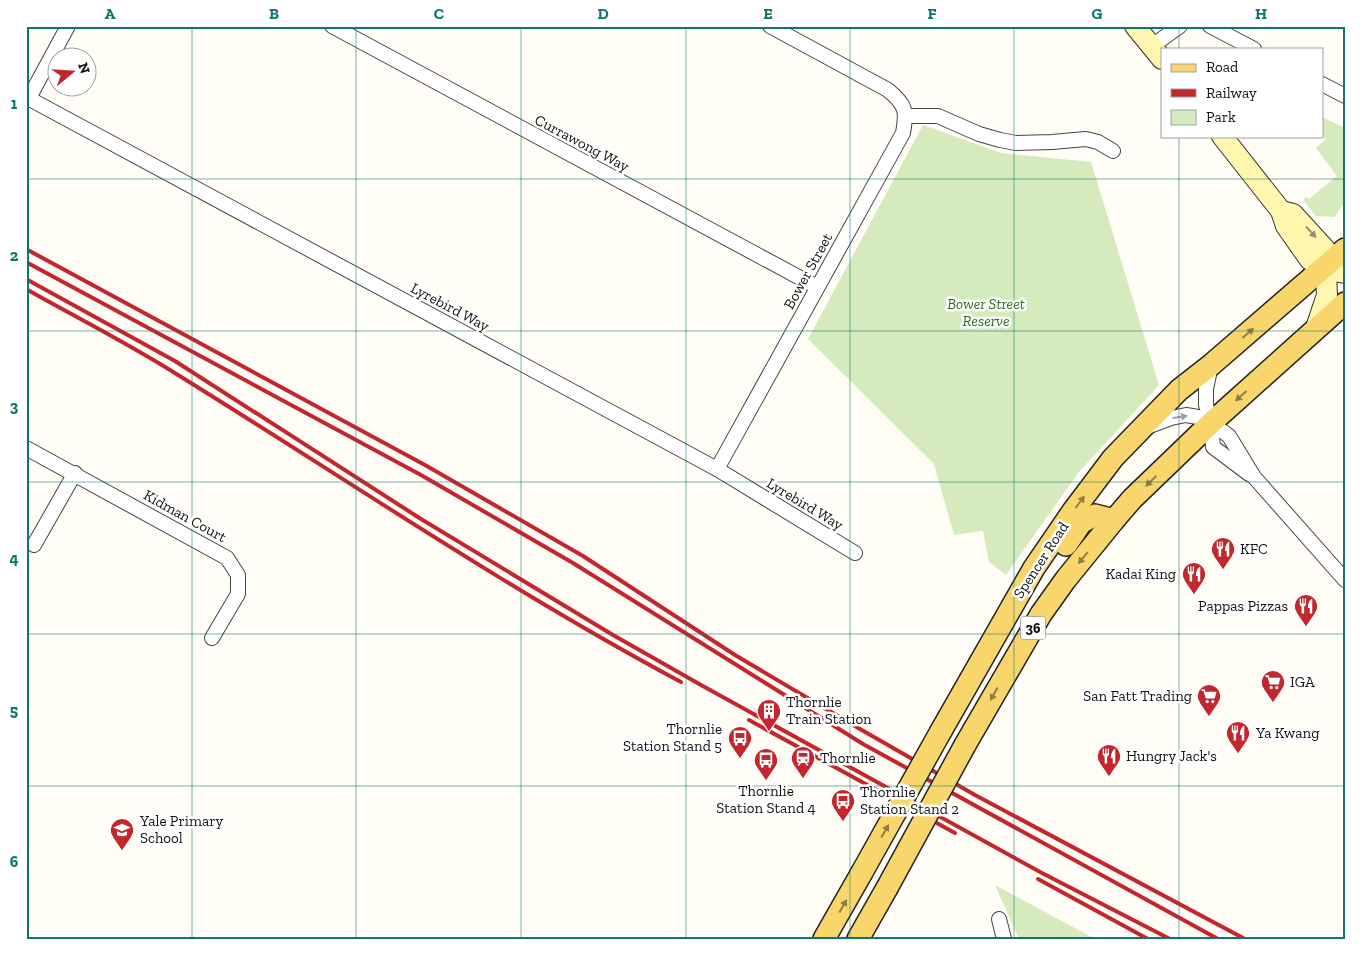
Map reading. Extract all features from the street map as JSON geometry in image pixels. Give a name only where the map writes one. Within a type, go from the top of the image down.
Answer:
[{"type":"main road","points":[[1224,138],[1281,210],[1286,226],[1310,260],[1335,269],[1316,328]]},
{"type":"main road","name":"Spencer Road","points":[[824,939],[996,631],[1034,568],[1073,511],[1113,458],[1178,390],[1335,269],[1345,250]]},
{"type":"main road","name":"Spencer Road","points":[[858,939],[1021,647],[1041,614],[1066,579],[1132,499],[1211,423],[1345,303]]},
{"type":"main road","points":[[996,631],[1023,608],[1081,523],[1095,515],[1114,520]]},
{"type":"street","points":[[28,97],[68,26]]},
{"type":"street","name":"Currawong Way","points":[[332,26],[817,288]]},
{"type":"street","points":[[770,26],[888,90],[900,100],[906,116],[938,116],[980,134],[1016,143],[1086,139],[1098,142],[1113,151]]},
{"type":"street","points":[[1148,38],[1180,26]]},
{"type":"street","points":[[1210,26],[1252,48]]},
{"type":"street","points":[[1324,85],[1345,96]]},
{"type":"street","name":"Lyrebird Way","points":[[28,97],[717,469],[855,553]]},
{"type":"street","name":"Bower Street","points":[[717,469],[902,133],[906,116]]},
{"type":"street","points":[[1211,365],[1206,389],[1206,404],[1211,423]]},
{"type":"street","points":[[1135,434],[1154,424],[1186,415],[1198,417],[1211,423],[1228,436],[1254,477],[1345,580]]},
{"type":"street","name":"Kidman Court","points":[[26,448],[75,473],[227,558],[238,574],[238,594],[212,638]]},
{"type":"street","points":[[34,545],[75,473]]},
{"type":"street","points":[[999,919],[1004,939]]},
{"type":"green space","points":[[1324,118],[1345,128],[1345,202],[1334,217],[1316,216],[1303,200],[1306,197],[1309,199],[1337,176],[1316,148],[1326,139],[1324,136]]},
{"type":"green space","name":"Bower Street Reserve","points":[[923,125],[1001,153],[1091,162],[1159,385],[1078,473],[1006,575],[989,562],[983,531],[954,535],[934,464],[808,339]]},
{"type":"green space","points":[[995,885],[1095,939],[1019,939]]},
{"type":"railway","points":[[26,249],[425,465],[583,556],[735,655],[860,729],[975,795],[1245,939]]},
{"type":"railway","points":[[26,262],[421,475],[573,563],[863,744],[1218,939]]},
{"type":"railway","points":[[26,279],[175,361],[421,519],[613,635],[1042,873],[1170,939]]},
{"type":"railway","points":[[26,289],[152,359],[487,570],[615,646],[681,682]]},
{"type":"railway","points":[[749,720],[955,833]]},
{"type":"railway","points":[[1038,879],[1148,939]]},
{"type":"place","name":"KFC","points":[[1223,570]]},
{"type":"place","name":"Kadai King","points":[[1194,595]]},
{"type":"place","name":"Pappas Pizzas","points":[[1306,627]]},
{"type":"place","name":"IGA","points":[[1273,703]]},
{"type":"place","name":"San Fatt Trading","points":[[1209,717]]},
{"type":"place","name":"Thornlie Train Station","points":[[769,732]]},
{"type":"place","name":"Ya Kwang","points":[[1238,754]]},
{"type":"place","name":"Thornlie Station Stand 5","points":[[740,759]]},
{"type":"place","name":"Hungry Jack's","points":[[1109,777]]},
{"type":"place","name":"Thornlie","points":[[803,779]]},
{"type":"place","name":"Thornlie Station Stand 4","points":[[766,781]]},
{"type":"place","name":"Thornlie Station Stand 2","points":[[843,822]]},
{"type":"place","name":"Yale Primary School","points":[[122,851]]}]
